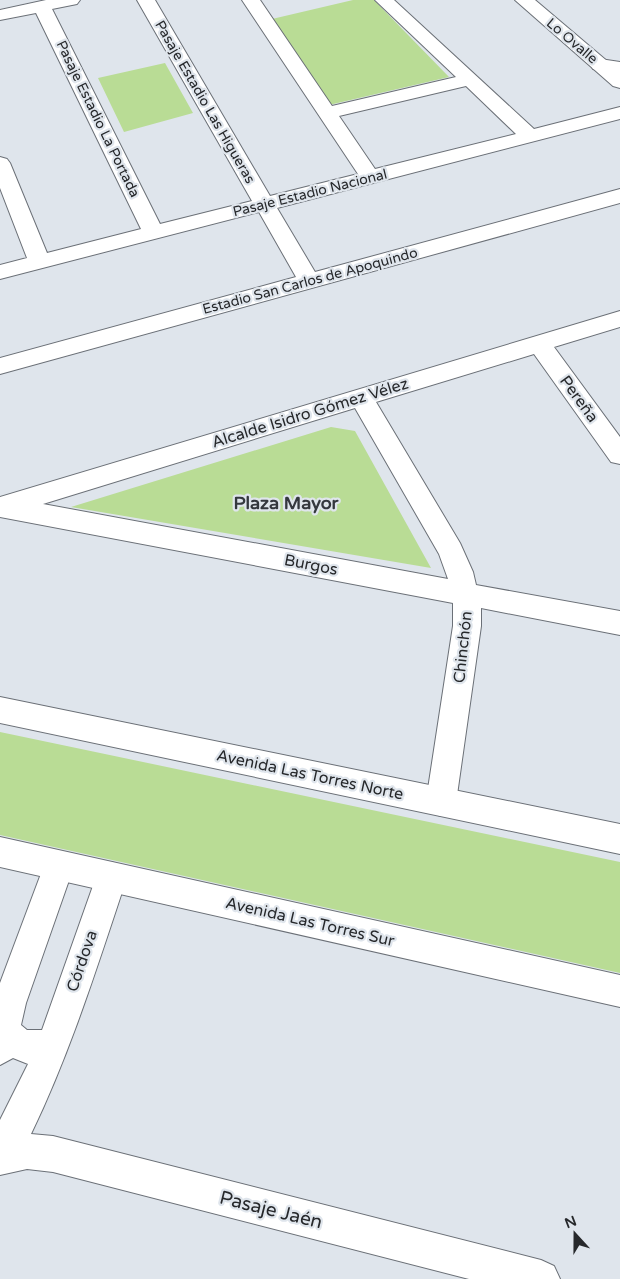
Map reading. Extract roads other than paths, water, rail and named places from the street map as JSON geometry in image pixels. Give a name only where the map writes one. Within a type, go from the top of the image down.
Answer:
[{"type":"street","points":[[0,15],[71,0]]},
{"type":"street","name":"Pasaje Estadio Las Higueras","points":[[146,0],[309,281]]},
{"type":"street","points":[[251,0],[370,177]]},
{"type":"street","points":[[384,0],[530,136]]},
{"type":"street","name":"Lo Ovalle","points":[[524,0],[620,82]]},
{"type":"street","name":"Pasaje Estadio La Portada","points":[[42,6],[154,233]]},
{"type":"street","points":[[600,65],[620,68]]},
{"type":"street","points":[[327,113],[469,80]]},
{"type":"street","name":"Pasaje Estadio Nacional","points":[[0,272],[620,114]]},
{"type":"street","points":[[0,163],[40,262]]},
{"type":"street","name":"Estadio San Carlos de Apoquindo","points":[[0,366],[620,196]]},
{"type":"street","name":"Alcalde Isidro Gómez Vélez","points":[[1,507],[620,319]]},
{"type":"street","name":"Pereña","points":[[539,344],[620,455]]},
{"type":"street","name":"Chinchón","points":[[361,398],[451,551],[460,572],[466,594],[467,626],[441,802]]},
{"type":"street","name":"Burgos","points":[[1,507],[620,623]]},
{"type":"street","name":"Avenida Las Torres Norte","points":[[0,710],[620,840]]},
{"type":"street","name":"Avenida Las Torres Sur","points":[[0,852],[620,991]]},
{"type":"street","points":[[52,1045],[38,1049],[25,1048],[8,1037],[2,1038],[21,970],[60,866]]},
{"type":"street","name":"Córdova","points":[[0,1156],[28,1104],[52,1045],[111,877]]},
{"type":"street","name":"Pasaje Jaén","points":[[0,1156],[27,1151],[53,1154],[541,1279]]},
{"type":"district","name":"Plaza Mayor","points":[[286,503]]}]
